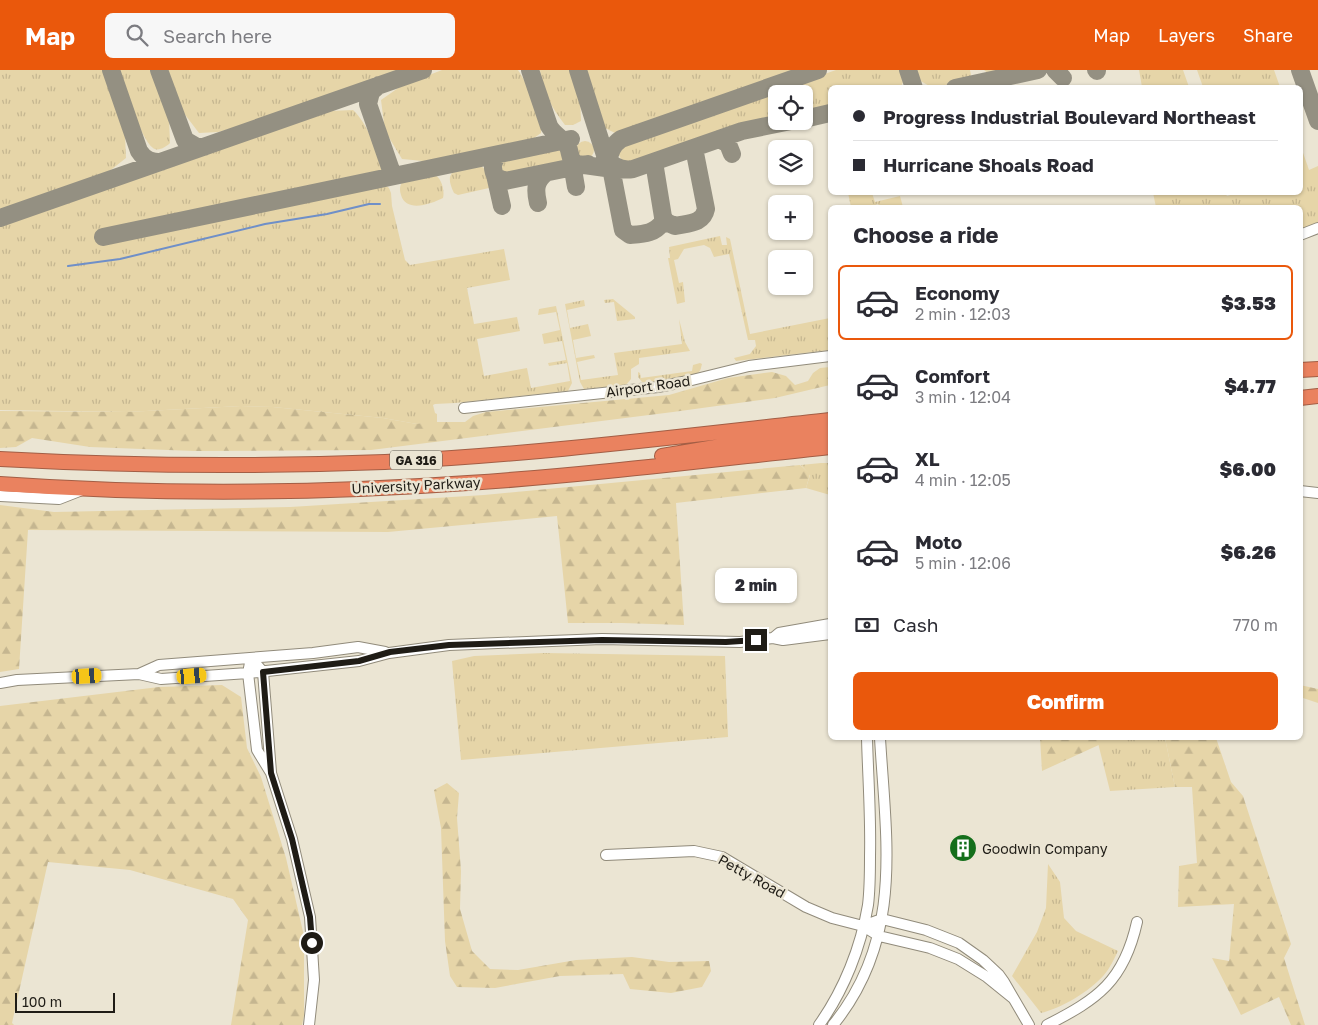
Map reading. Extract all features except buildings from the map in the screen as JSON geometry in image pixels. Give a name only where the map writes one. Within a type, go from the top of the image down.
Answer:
[{"type":"highway","points":[[1303,370],[1318,369]]},
{"type":"highway","points":[[1303,398],[1318,396]]},
{"type":"highway","points":[[593,472],[622,463],[732,444],[828,423]]},
{"type":"highway","name":"University Parkway","points":[[0,459],[169,466],[385,462],[544,450],[828,423]]},
{"type":"highway","name":"University Parkway","points":[[0,484],[84,490],[199,492],[334,490],[470,483],[828,447]]},
{"type":"street","points":[[1303,234],[1318,228]]},
{"type":"street","name":"Airport Road","points":[[464,408],[658,387],[688,382],[749,366],[828,356]]},
{"type":"street","points":[[0,496],[58,499],[84,490]]},
{"type":"street","points":[[1303,491],[1318,493]]},
{"type":"street","points":[[774,638],[780,633],[828,624]]},
{"type":"street","points":[[0,683],[17,680],[139,674],[161,679],[263,672],[359,661],[390,652],[449,645],[602,640],[740,642],[774,638],[784,640],[828,634]]},
{"type":"street","points":[[139,674],[159,665],[358,647],[390,652]]},
{"type":"street","points":[[251,658],[263,672],[271,773],[292,839],[310,917],[314,980],[309,1025]]},
{"type":"street","points":[[251,658],[248,673],[257,750],[271,773]]},
{"type":"street","points":[[819,1025],[847,976],[863,926],[870,884],[867,740]]},
{"type":"street","points":[[832,1025],[858,988],[879,936],[882,919],[887,870],[880,740]]},
{"type":"street","name":"Petty Road","points":[[606,856],[694,851],[722,857],[806,907],[832,918],[863,926],[879,936],[930,948],[958,959],[987,977],[1012,998]]},
{"type":"street","points":[[863,926],[882,919]]},
{"type":"street","name":"Petty Road","points":[[882,919],[926,930],[959,944],[983,960],[1004,982],[1029,1025]]},
{"type":"street","points":[[1047,1025],[1096,996],[1113,979],[1133,942],[1137,922]]},
{"type":"green space","points":[[0,70],[104,70],[125,135],[126,158],[107,173],[0,211]]},
{"type":"green space","points":[[118,70],[153,70],[169,118],[170,143],[164,147],[160,149],[153,148],[143,134]]},
{"type":"green space","points":[[167,70],[405,70],[260,121],[218,132],[199,133],[183,112]]},
{"type":"green space","points":[[442,70],[518,70],[538,109],[541,133],[530,141],[434,162],[402,159],[385,131],[381,100],[401,86]]},
{"type":"green space","points":[[540,70],[570,70],[580,97],[581,121],[573,125],[565,125],[548,99]]},
{"type":"green space","points":[[584,70],[802,70],[627,131],[615,133],[605,128]]},
{"type":"green space","points":[[836,70],[901,70],[902,85],[828,85],[828,109],[813,112],[813,85],[793,85]]},
{"type":"green space","points":[[914,70],[970,70],[971,75],[966,82],[945,85],[928,85],[919,80]]},
{"type":"green space","points":[[984,70],[1021,70],[991,76]]},
{"type":"green space","points":[[1139,70],[1183,70],[1188,85],[1142,85]]},
{"type":"green space","points":[[1197,70],[1274,70],[1279,85],[1202,85]]},
{"type":"green space","points":[[768,94],[768,122],[730,129],[633,163],[621,159],[618,152],[625,144]]},
{"type":"green space","points":[[353,110],[363,122],[376,148],[384,172],[103,230],[101,232],[103,242],[384,184],[391,193],[392,206],[405,260],[410,265],[504,249],[510,280],[467,288],[474,324],[517,317],[520,331],[477,339],[484,376],[527,368],[531,388],[570,381],[567,363],[549,366],[548,363],[566,360],[562,341],[544,344],[542,334],[560,330],[556,312],[538,315],[539,309],[556,306],[572,383],[568,391],[435,404],[433,405],[437,414],[437,423],[417,424],[383,418],[273,407],[241,406],[127,412],[0,410],[0,225],[307,118],[330,111]]},
{"type":"green space","points":[[581,141],[589,141],[594,146],[592,157],[581,159],[576,154],[576,146]]},
{"type":"green space","points":[[554,149],[564,154],[560,164],[505,175],[498,170],[499,162],[504,159]]},
{"type":"green space","points":[[1303,153],[1309,170],[1318,166],[1318,224],[1303,230],[1303,205],[1156,205],[1153,195],[1303,195]]},
{"type":"green space","points":[[477,165],[486,171],[489,188],[458,195],[454,193],[450,179],[451,175],[458,169]]},
{"type":"green space","points":[[433,174],[438,177],[442,184],[443,198],[419,206],[408,204],[404,201],[400,189],[403,180]]},
{"type":"green space","points":[[848,195],[873,195],[875,202],[900,196],[902,205],[878,204],[851,205]]},
{"type":"green space","points":[[720,236],[722,245],[727,245],[726,237],[730,239],[750,334],[828,318],[828,350],[736,361],[734,358],[750,354],[756,346],[755,340],[748,340],[729,254],[714,257],[710,248],[704,245],[684,249],[678,259],[674,260],[679,283],[683,282],[685,302],[677,304],[668,258],[670,258],[669,247]]},
{"type":"green space","points":[[613,299],[635,319],[617,321],[614,302],[605,303],[604,300]]},
{"type":"green space","points":[[584,300],[585,306],[567,310],[570,328],[588,324],[591,336],[573,340],[576,358],[594,355],[595,358],[577,362],[581,380],[618,375],[614,353],[682,344],[679,319],[685,342],[690,351],[639,358],[639,364],[631,369],[631,379],[626,385],[584,389],[580,382],[565,304]]},
{"type":"green space","points":[[702,364],[699,372],[682,378],[646,383],[642,382],[638,377],[638,372],[641,378],[692,371],[693,365]]},
{"type":"green space","points":[[828,367],[828,385],[775,398],[371,450],[194,451],[90,447],[32,438],[16,447],[0,448],[0,411],[127,412],[241,406],[273,407],[383,418],[417,424],[427,422],[465,422],[473,416],[486,412],[669,395],[728,378],[772,372],[786,376],[795,385],[808,381],[813,373],[820,368]]},
{"type":"green space","points":[[828,463],[828,494],[806,488],[810,475],[801,465]]},
{"type":"green space","points":[[800,465],[810,474],[806,488],[676,503],[684,625],[568,623],[557,516],[388,532],[28,530],[19,669],[0,672],[0,505],[54,512],[290,507],[484,495]]},
{"type":"green space","points":[[544,653],[725,656],[728,737],[461,760],[452,661],[474,656]]},
{"type":"green space","points":[[222,685],[241,697],[247,748],[261,777],[286,858],[304,936],[304,1015],[302,1025],[231,1025],[248,920],[233,899],[130,870],[48,862],[12,1023],[14,1025],[0,1025],[0,706],[159,687]]},
{"type":"green space","points":[[1303,686],[1318,689],[1318,703],[1303,698]]},
{"type":"green space","points":[[1040,740],[1110,740],[1042,771]]},
{"type":"green space","points":[[1108,740],[1165,740],[1175,787],[1110,791],[1098,743]]},
{"type":"green space","points":[[1165,740],[1217,740],[1231,782],[1243,796],[1291,944],[1284,958],[1305,1025],[1291,1025],[1279,997],[1241,1015],[1212,958],[1229,961],[1234,904],[1178,907],[1179,866],[1197,863],[1192,787],[1175,787]]},
{"type":"green space","points":[[447,783],[459,793],[457,818],[461,871],[460,909],[472,951],[490,969],[518,970],[576,960],[632,957],[669,962],[709,961],[711,971],[702,987],[671,993],[630,989],[623,974],[560,976],[495,988],[457,987],[450,976],[445,941],[441,828],[434,790]]},
{"type":"green space","points":[[1048,864],[1060,882],[1064,918],[1076,931],[1118,951],[1106,972],[1091,987],[1066,1003],[1041,1013],[1012,976],[1037,932],[1046,908]]},
{"type":"waterway","points":[[68,266],[120,259],[265,224],[327,214],[369,204],[380,204]]},
{"type":"taxiway","points":[[111,70],[139,151],[148,160],[161,162]]},
{"type":"taxiway","points":[[159,70],[185,140],[197,147],[204,147]]},
{"type":"taxiway","points":[[0,218],[423,70]]},
{"type":"taxiway","points":[[530,70],[549,126],[566,144],[573,161],[577,164],[620,170]]},
{"type":"taxiway","points":[[578,70],[605,155],[613,165],[620,168],[633,169],[742,131],[768,126]]},
{"type":"taxiway","points":[[608,163],[615,144],[621,139],[818,70]]},
{"type":"taxiway","points":[[908,70],[913,85]]},
{"type":"taxiway","points":[[969,85],[1038,70]]},
{"type":"taxiway","points":[[1055,70],[1063,78]]},
{"type":"taxiway","points":[[1300,70],[1318,121]]},
{"type":"taxiway","points":[[379,85],[371,92],[368,104],[393,176]]},
{"type":"taxiway","points":[[813,117],[828,113]]},
{"type":"taxiway","points":[[103,237],[571,139]]},
{"type":"taxiway","points":[[719,139],[728,144],[732,154]]},
{"type":"taxiway","points":[[654,162],[663,217],[666,222],[675,226],[694,222],[702,218],[706,209],[694,148]]},
{"type":"taxiway","points":[[500,154],[495,159],[493,171],[496,177],[505,181],[588,164]]},
{"type":"taxiway","points":[[571,158],[576,187]]},
{"type":"taxiway","points":[[607,160],[612,173],[623,230],[630,235],[648,233],[660,226],[663,222],[663,217]]},
{"type":"taxiway","points":[[538,203],[537,186],[542,176],[546,173]]},
{"type":"taxiway","points":[[495,175],[502,206]]},
{"type":"place","name":"Goodwin Company","points":[[963,848]]},
{"type":"route","points":[[312,943],[310,917],[292,839],[271,773],[263,672],[359,661],[390,652],[449,645],[602,640],[726,642],[756,640]]}]
